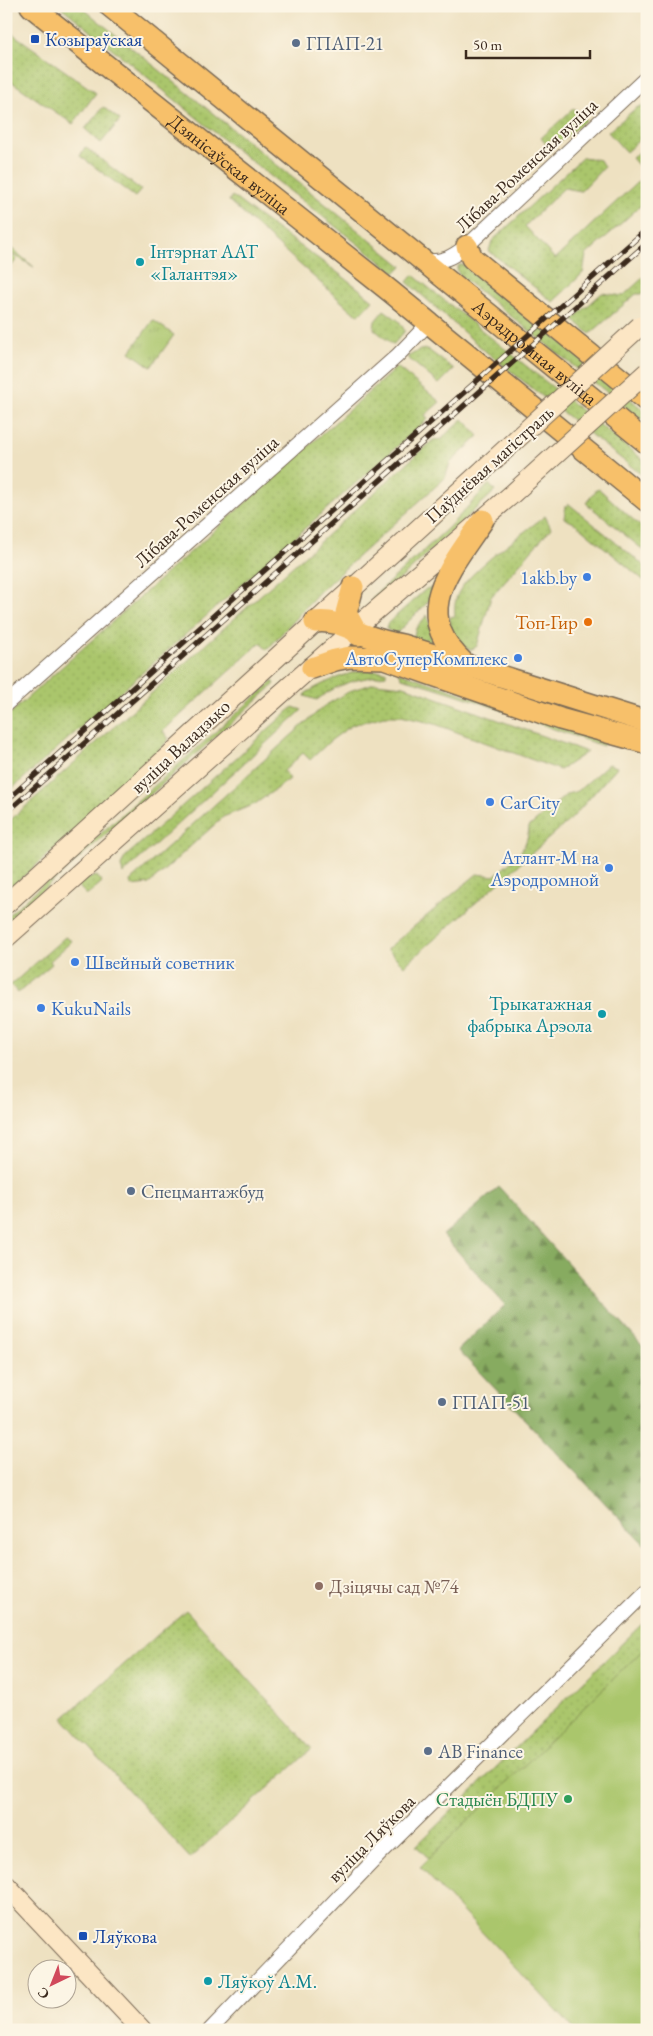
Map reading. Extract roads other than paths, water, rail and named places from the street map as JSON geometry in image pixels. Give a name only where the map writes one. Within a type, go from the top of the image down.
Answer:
[{"type":"main road","name":"Дзянісаўская вуліца","points":[[31,6],[428,323]]},
{"type":"main road","points":[[110,6],[423,261]]},
{"type":"main road","points":[[467,246],[472,258],[647,401]]},
{"type":"main road","name":"Аэрадромная вуліца","points":[[423,261],[647,443]]},
{"type":"main road","name":"Паўднёвая магістраль","points":[[353,587],[643,322]]},
{"type":"main road","points":[[428,323],[647,500]]},
{"type":"main road","name":"Паўднёвая магістраль","points":[[354,629],[483,520],[647,372]]},
{"type":"main road","points":[[467,666],[444,642],[438,626],[437,608],[442,584],[483,520]]},
{"type":"main road","points":[[353,587],[346,613],[354,629],[369,648],[384,658],[571,722],[647,743]]},
{"type":"main road","name":"вуліца Валадзько","points":[[6,904],[353,587]]},
{"type":"main road","points":[[315,622],[328,621],[354,629],[371,637],[647,722]]},
{"type":"main road","name":"вуліца Валадзько","points":[[6,938],[354,629]]},
{"type":"main road","points":[[312,668],[350,657],[384,658]]},
{"type":"main road","points":[[6,1885],[142,2030]]},
{"type":"street","name":"Лібава-Роменская вуліца","points":[[423,261],[441,262],[449,259],[467,246],[647,78]]},
{"type":"street","name":"Лібава-Роменская вуліца","points":[[6,704],[397,356],[428,323]]},
{"type":"street","name":"вуліца Ляўкова","points":[[210,2030],[381,1854],[647,1591]]},
{"type":"railway","points":[[6,801],[647,229]]},
{"type":"railway","points":[[6,813],[647,243]]},
{"type":"place","name":"Козыраўская","points":[[35,39]]},
{"type":"place","name":"ГПАП-21","points":[[296,43]]},
{"type":"place","name":"Інтэрнат ААТ «Галантэя»","points":[[140,262]]},
{"type":"place","name":"1akb.by","points":[[587,577]]},
{"type":"place","name":"Топ-Гир","points":[[588,622]]},
{"type":"place","name":"АвтоСуперКомплекс","points":[[518,658]]},
{"type":"place","name":"CarCity","points":[[490,802]]},
{"type":"place","name":"Атлант-М на Аэродромной","points":[[609,868]]},
{"type":"place","name":"Швейный советник","points":[[75,962]]},
{"type":"place","name":"KukuNails","points":[[41,1008]]},
{"type":"place","name":"Трыкатажная фабрыка Арэола","points":[[602,1014]]},
{"type":"place","name":"Спецмантажбуд","points":[[131,1191]]},
{"type":"place","name":"ГПАП-51","points":[[442,1402]]},
{"type":"place","name":"Дзіцячы сад №74","points":[[319,1586]]},
{"type":"place","name":"AB Finance","points":[[428,1751]]},
{"type":"place","name":"Стадыён БДПУ","points":[[568,1799]]},
{"type":"place","name":"Ляўкова","points":[[83,1936]]},
{"type":"place","name":"Ляўкоў А.М.","points":[[208,1981]]}]
